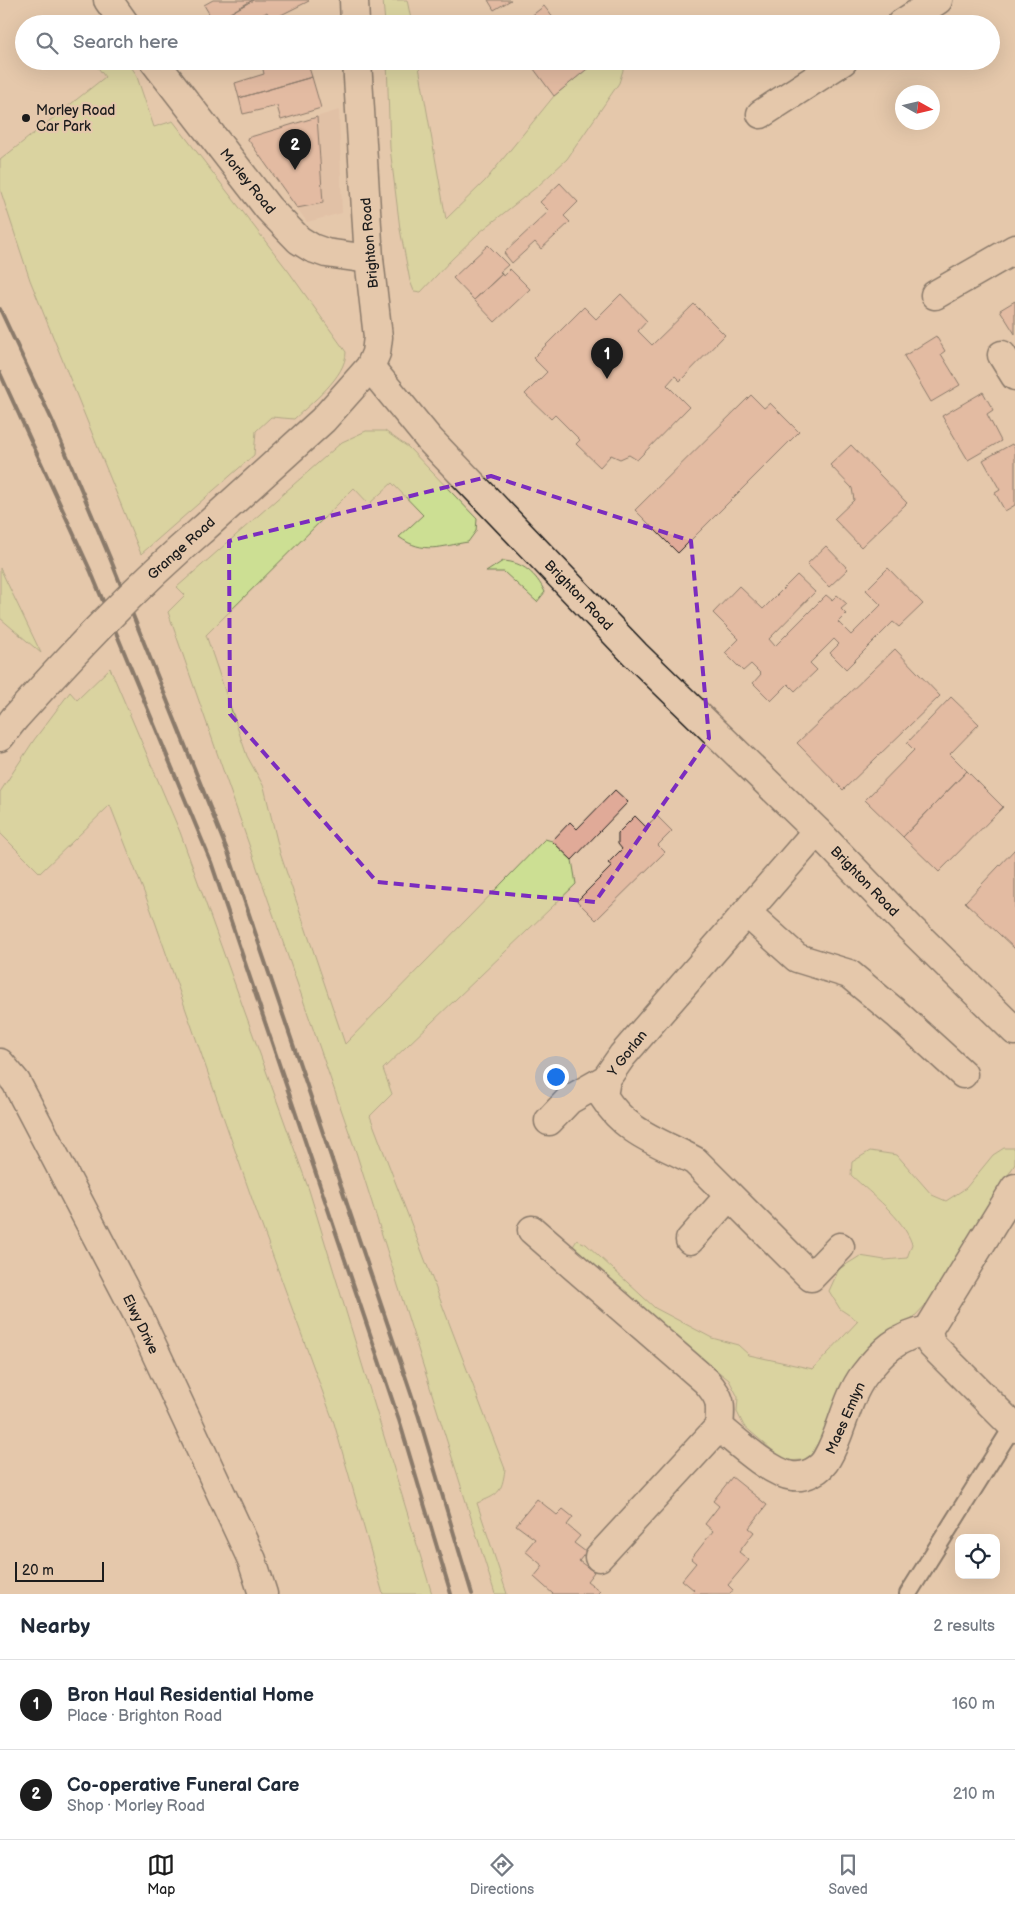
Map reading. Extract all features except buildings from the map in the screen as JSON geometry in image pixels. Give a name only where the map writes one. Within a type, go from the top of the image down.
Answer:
[{"type":"street","points":[[108,0],[119,15]]},
{"type":"street","points":[[354,0],[355,15]]},
{"type":"street","points":[[915,15],[938,0]]},
{"type":"street","name":"Morley Road","points":[[161,70],[268,208],[300,240],[312,248],[326,253],[369,259]]},
{"type":"street","name":"Brighton Road","points":[[358,70],[369,259],[378,337],[376,353],[370,367],[429,439],[636,654],[817,831],[910,928],[1015,1031]]},
{"type":"street","points":[[761,114],[828,70]]},
{"type":"street","points":[[935,295],[1015,249]]},
{"type":"street","name":"Grange Road","points":[[7,728],[67,659],[150,575],[204,529],[324,420],[370,367]]},
{"type":"street","name":"Y Gorlan","points":[[817,831],[622,1056],[606,1079],[603,1096],[611,1109],[623,1122],[644,1137],[694,1160],[811,1277],[840,1247]]},
{"type":"street","points":[[747,913],[797,958],[850,974],[963,1074]]},
{"type":"street","name":"Elwy Drive","points":[[0,1064],[16,1082],[139,1317],[252,1560],[263,1594]]},
{"type":"street","points":[[549,1121],[569,1100],[606,1079]]},
{"type":"street","points":[[1014,1427],[931,1344],[928,1330],[1015,1188]]},
{"type":"street","points":[[690,1240],[728,1196]]},
{"type":"street","points":[[532,1230],[706,1381],[719,1396],[721,1411],[719,1427],[599,1557]]},
{"type":"street","name":"Maes Emlyn","points":[[719,1427],[768,1466],[791,1476],[811,1474],[827,1460],[845,1412],[863,1376],[894,1342],[912,1333],[928,1330]]},
{"type":"lane","points":[[908,1594],[1014,1427]]},
{"type":"highlighted area","points":[[491,476],[691,541],[709,738],[595,902],[377,882],[230,714],[229,541]]},
{"type":"shaded area","points":[[339,110],[342,213],[307,222],[247,138]]},
{"type":"green space","points":[[383,0],[407,0],[410,15],[384,15]]},
{"type":"green space","points":[[100,70],[133,70],[154,127],[173,121],[289,272],[346,352],[340,371],[318,397],[294,419],[271,417],[256,431],[254,455],[141,554],[30,280],[0,189],[0,160],[105,77]]},
{"type":"green space","points":[[387,70],[420,70],[446,219],[485,181],[554,96],[586,70],[623,70],[619,83],[567,159],[538,186],[480,232],[421,292],[414,291],[410,281],[400,229],[390,148]]},
{"type":"green space","points":[[366,431],[385,431],[408,447],[477,519],[476,531],[468,542],[433,548],[425,548],[408,543],[399,537],[423,515],[392,483],[369,504],[354,488],[206,635],[247,756],[264,787],[280,853],[345,1044],[545,839],[552,841],[572,860],[576,884],[383,1069],[392,1094],[370,1116],[505,1469],[498,1492],[490,1498],[477,1503],[507,1594],[495,1594],[356,1152],[168,612],[185,595],[177,587],[342,442]]},
{"type":"green space","points":[[503,561],[517,564],[533,575],[545,592],[537,602],[504,572],[486,572]]},
{"type":"green space","points":[[0,568],[41,653],[0,618]]},
{"type":"green space","points":[[110,668],[180,832],[309,1190],[432,1594],[383,1594],[334,1423],[252,1199],[151,910],[110,805],[40,873],[0,833],[0,792],[34,740],[70,692],[77,700]]},
{"type":"green space","points":[[1004,1148],[1015,1148],[1015,1164],[933,1297],[911,1320],[890,1335],[838,1407],[811,1455],[803,1460],[785,1461],[744,1426],[737,1412],[738,1397],[729,1380],[650,1318],[572,1248],[577,1240],[586,1244],[655,1308],[712,1338],[738,1345],[749,1355],[813,1369],[858,1321],[840,1309],[829,1291],[839,1269],[860,1256],[885,1260],[907,1258],[912,1244],[894,1215],[851,1175],[852,1162],[870,1151],[897,1155],[932,1195],[946,1201],[966,1188],[993,1155]]},
{"type":"railway","points":[[0,309],[52,420],[110,558],[229,855],[418,1414],[472,1594]]},
{"type":"railway","points":[[0,373],[91,572],[211,862],[399,1420],[451,1594]]},
{"type":"place","name":"Morley Road Car Park","points":[[26,118]]},
{"type":"place","name":"Co-operative Funeral Care","points":[[295,170]]},
{"type":"place","name":"Bron Haul Residential Home","points":[[607,379]]}]
